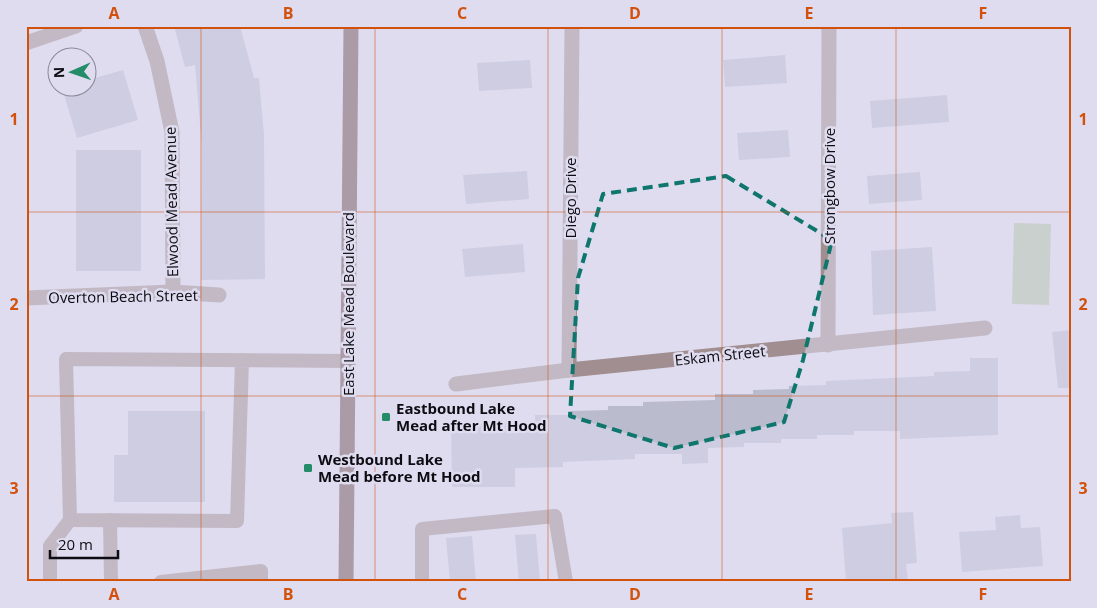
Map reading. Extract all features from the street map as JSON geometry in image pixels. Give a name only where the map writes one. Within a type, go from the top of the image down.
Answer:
[{"type":"main road","name":"East Lake Mead Boulevard","points":[[346,582],[351,26]]},
{"type":"street","points":[[26,43],[76,26]]},
{"type":"street","name":"Elwood Mead Avenue","points":[[145,26],[157,61],[172,132],[173,292]]},
{"type":"street","name":"Diego Drive","points":[[569,370],[572,26]]},
{"type":"street","name":"Strongbow Drive","points":[[828,345],[830,26]]},
{"type":"street","name":"Overton Beach Street","points":[[26,298],[173,292],[219,295]]},
{"type":"street","name":"Eskam Street","points":[[456,384],[569,370],[984,328]]},
{"type":"lane","points":[[50,582],[50,546],[70,520],[66,359],[348,361]]},
{"type":"lane","points":[[70,520],[238,521],[242,360]]},
{"type":"lane","points":[[422,582],[422,529],[555,516],[566,582]]},
{"type":"lane","points":[[110,520],[111,582]]},
{"type":"lane","points":[[161,582],[261,571],[261,582]]},
{"type":"highlighted area","points":[[726,176],[832,240],[803,360],[784,422],[674,448],[570,416],[578,278],[603,194]]},
{"type":"green space","points":[[1014,223],[1051,224],[1049,305],[1012,304]]},
{"type":"building","points":[[174,26],[240,26],[254,78],[259,78],[264,135],[265,279],[201,280],[202,148],[195,65],[185,67]]},
{"type":"building","points":[[785,55],[787,83],[725,87],[723,60]]},
{"type":"building","points":[[530,60],[532,88],[479,91],[477,63]]},
{"type":"building","points":[[123,70],[138,120],[77,138],[65,98],[98,98],[98,77]]},
{"type":"building","points":[[947,95],[949,122],[872,128],[870,101]]},
{"type":"building","points":[[788,130],[790,157],[739,160],[737,133]]},
{"type":"building","points":[[76,150],[141,150],[141,271],[76,271]]},
{"type":"building","points":[[527,171],[529,199],[466,204],[463,175]]},
{"type":"building","points":[[920,172],[922,200],[869,204],[867,176]]},
{"type":"building","points":[[523,244],[525,272],[465,277],[462,249]]},
{"type":"building","points":[[932,247],[936,311],[873,315],[871,251]]},
{"type":"building","points":[[1071,330],[1071,388],[1058,388],[1052,332]]},
{"type":"building","points":[[970,358],[998,358],[998,435],[900,439],[900,431],[854,431],[854,435],[817,435],[817,439],[781,439],[781,443],[744,443],[744,447],[708,448],[708,463],[682,464],[682,454],[635,454],[635,459],[563,462],[563,467],[515,468],[515,487],[452,487],[451,425],[535,422],[535,415],[570,415],[570,411],[608,410],[608,406],[643,406],[643,402],[715,400],[715,394],[753,394],[753,390],[789,389],[789,386],[826,385],[826,381],[934,376],[934,372],[970,371]]},
{"type":"building","points":[[128,411],[205,411],[205,502],[114,502],[114,455],[128,455]]},
{"type":"building","points":[[913,512],[917,563],[906,564],[908,582],[846,582],[842,528],[892,523],[891,513]]},
{"type":"building","points":[[1020,515],[1021,528],[1040,527],[1043,566],[962,572],[959,532],[996,530],[995,517]]},
{"type":"building","points":[[536,534],[540,582],[519,582],[515,535]]},
{"type":"building","points":[[472,536],[476,582],[450,582],[446,538]]},
{"type":"place","name":"Eastbound Lake Mead after Mt Hood","points":[[386,417]]},
{"type":"place","name":"Westbound Lake Mead before Mt Hood","points":[[308,468]]}]
